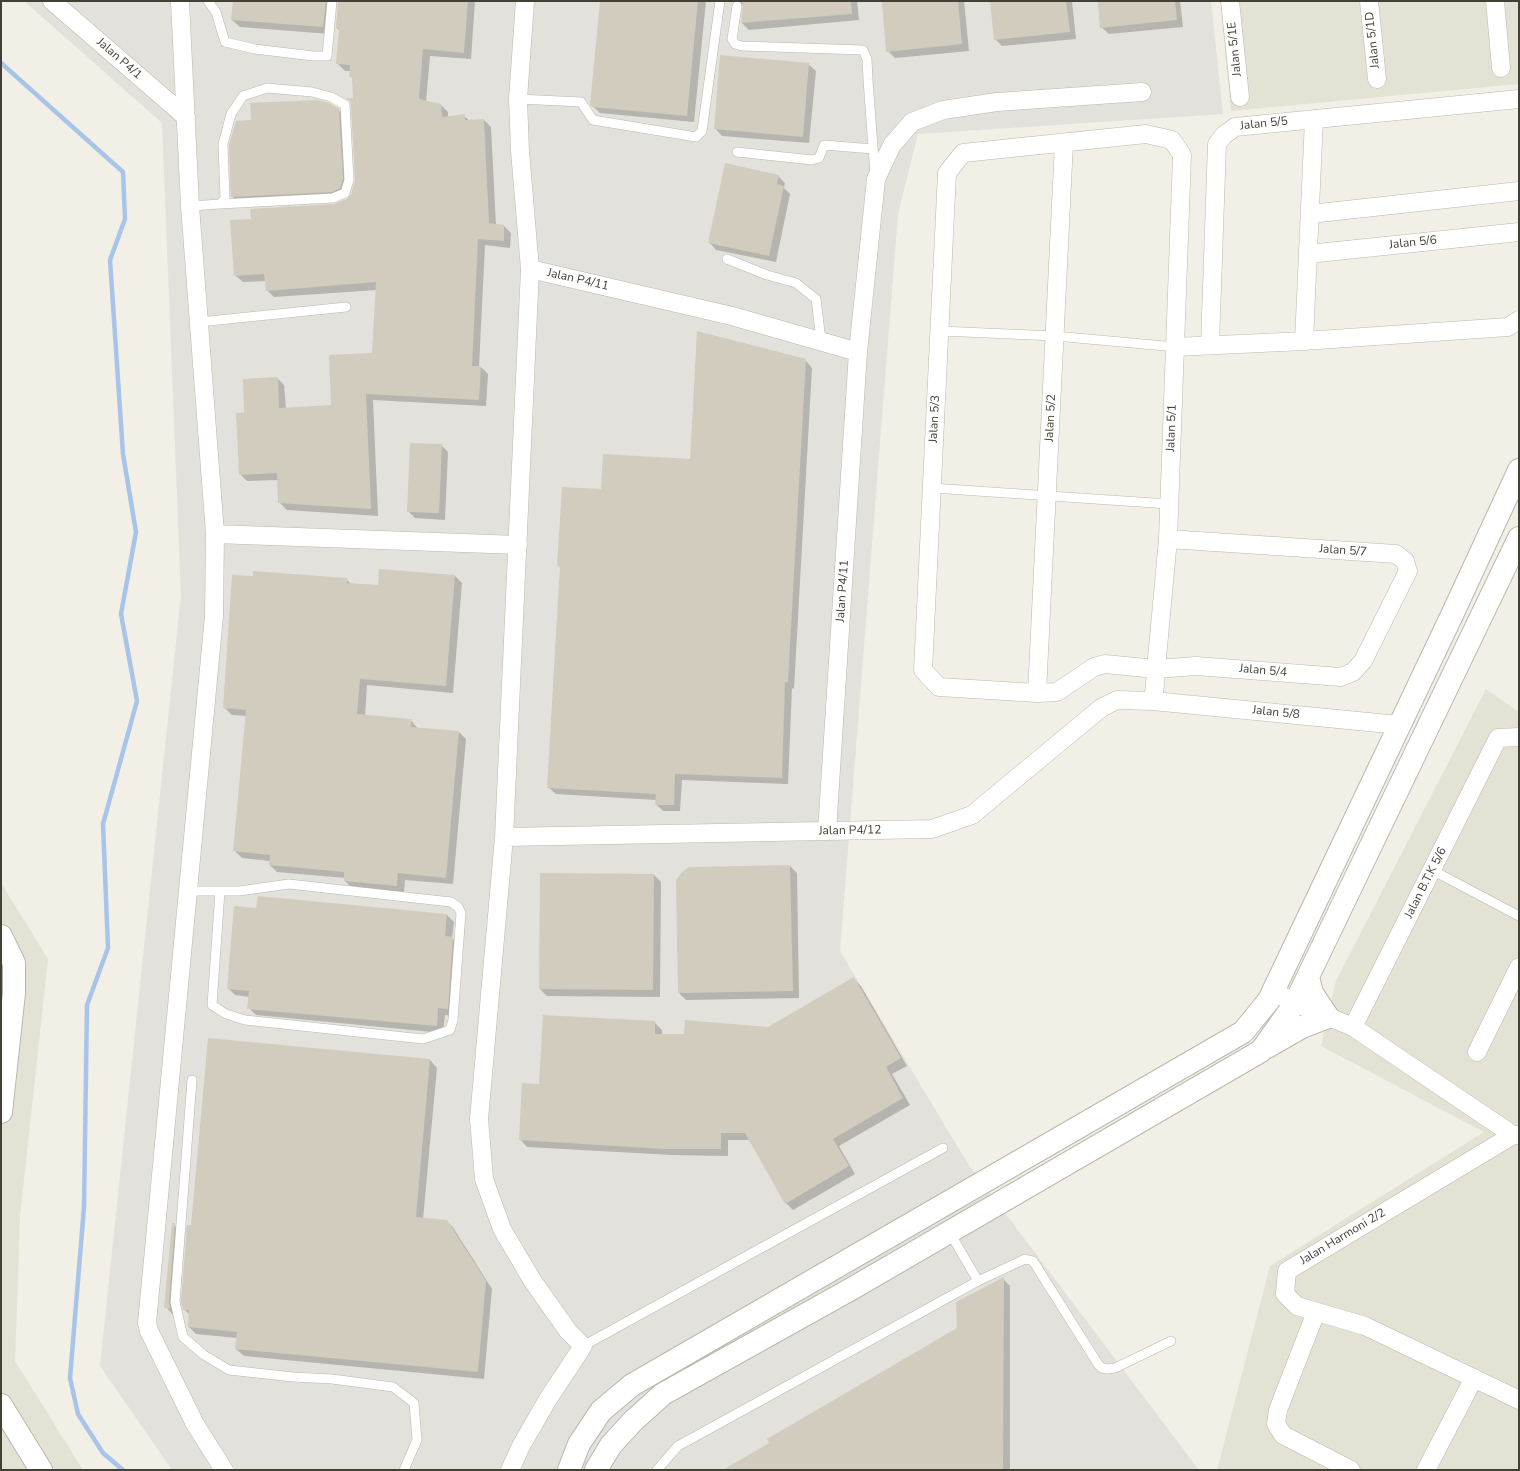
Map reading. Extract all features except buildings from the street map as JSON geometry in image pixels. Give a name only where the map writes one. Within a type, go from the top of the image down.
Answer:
[{"type":"street","name":"Jalan P4/1","points":[[52,1],[186,117]]},
{"type":"street","points":[[180,1],[190,206],[216,534],[214,616],[147,1323],[149,1332],[195,1424],[224,1470]]},
{"type":"street","points":[[510,1470],[521,1446],[548,1399],[583,1346],[568,1331],[532,1280],[502,1229],[484,1179],[479,1119],[504,837],[530,269],[520,151],[518,99],[525,1]]},
{"type":"street","name":"Jalan 5/1E","points":[[1230,1],[1240,97]]},
{"type":"street","name":"Jalan 5/1D","points":[[1369,1],[1378,79]]},
{"type":"street","points":[[1495,1],[1501,68]]},
{"type":"street","name":"Jalan P4/11","points":[[827,831],[858,352],[876,179],[892,145],[912,122],[943,110],[997,102],[1142,92]]},
{"type":"street","name":"Jalan 5/5","points":[[1210,345],[1217,144],[1224,135],[1235,127],[1519,99]]},
{"type":"street","points":[[1304,341],[1314,119]]},
{"type":"street","name":"Jalan 5/3","points":[[1156,669],[1105,664],[1094,667],[1057,692],[1037,693],[939,688],[923,670],[947,173],[963,153],[1146,134],[1172,140],[1182,155]]},
{"type":"street","name":"Jalan 5/2","points":[[1037,693],[1064,143]]},
{"type":"street","name":"Jalan 5/1","points":[[1153,701],[1170,504],[1182,155]]},
{"type":"street","points":[[1310,214],[1519,190]]},
{"type":"street","name":"Jalan 5/6","points":[[1308,254],[1519,232]]},
{"type":"street","name":"Jalan P4/11","points":[[530,269],[732,316],[858,352]]},
{"type":"street","points":[[1176,347],[1304,341],[1508,326],[1519,320]]},
{"type":"street","points":[[569,1470],[579,1444],[601,1411],[632,1385],[1243,1032],[1269,1000],[1519,470]]},
{"type":"street","points":[[216,534],[518,545]]},
{"type":"street","points":[[1260,1051],[1294,1004],[1308,977],[1519,538]]},
{"type":"street","name":"Jalan 5/7","points":[[1168,539],[1396,554],[1405,561],[1408,571],[1363,661]]},
{"type":"street","name":"Jalan 5/4","points":[[1156,669],[1196,666],[1341,677],[1353,672],[1363,661]]},
{"type":"street","name":"Jalan P4/12","points":[[504,837],[932,829],[972,815],[1101,708],[1117,700],[1153,701]]},
{"type":"street","name":"Jalan 5/8","points":[[1153,701],[1400,725]]},
{"type":"street","name":"Jalan B.T.K 5/6","points":[[1353,1027],[1498,738],[1519,737]]},
{"type":"street","points":[[1,936],[14,963],[14,994],[1,1112]]},
{"type":"street","points":[[1478,1052],[1519,967]]},
{"type":"street","points":[[1308,977],[1312,993],[1328,1017]]},
{"type":"street","points":[[1273,991],[1294,1004],[1353,1027],[1516,1135]]},
{"type":"street","points":[[596,1470],[611,1445],[633,1421],[663,1394],[853,1288],[1260,1051],[1302,1028],[1328,1017]]},
{"type":"street","name":"Jalan Harmoni 2/2","points":[[1516,1135],[1287,1270],[1285,1294],[1297,1306],[1365,1326],[1519,1400]]},
{"type":"street","points":[[1316,1312],[1278,1410],[1276,1424],[1283,1435],[1352,1470]]},
{"type":"street","points":[[1426,1470],[1474,1378]]},
{"type":"street","points":[[1,1406],[41,1470]]},
{"type":"street","points":[[1,1431],[24,1470]]},
{"type":"lane","points":[[208,1],[216,12],[224,42],[255,49],[313,56],[327,56],[332,1]]},
{"type":"lane","points":[[518,99],[581,102],[593,120],[696,137],[702,131],[720,1]]},
{"type":"lane","points":[[736,6],[732,39],[735,44],[742,46],[863,50],[868,59],[876,179]]},
{"type":"lane","points":[[190,206],[333,198],[345,193],[349,180],[345,105],[331,96],[312,92],[267,88],[243,96],[231,114],[222,144],[224,199],[220,204]]},
{"type":"lane","points":[[737,152],[812,160],[819,158],[824,145],[873,149]]},
{"type":"lane","points":[[727,259],[767,275],[796,283],[816,299],[821,340]]},
{"type":"lane","points":[[199,322],[346,307]]},
{"type":"lane","points":[[940,331],[1054,336],[1176,347]]},
{"type":"lane","points":[[932,488],[1170,504]]},
{"type":"lane","points":[[1432,870],[1519,916]]},
{"type":"lane","points":[[188,891],[220,891],[239,891],[289,884],[451,902],[458,906],[461,913],[454,1020],[450,1030],[423,1039],[246,1020],[226,1014],[212,1005],[220,891]]},
{"type":"lane","points":[[192,1080],[175,1302],[183,1336],[204,1355],[229,1370],[293,1377],[332,1378],[393,1388],[414,1403],[417,1440],[404,1470]]},
{"type":"lane","points":[[583,1346],[943,1148]]},
{"type":"lane","points":[[950,1232],[978,1282]]},
{"type":"lane","points":[[657,1470],[678,1446],[978,1282],[1025,1259],[1032,1260],[1098,1364],[1106,1369],[1115,1368],[1171,1340]]},
{"type":"shaded area","points":[[24,1],[1211,1],[1223,114],[918,134],[898,214],[840,951],[968,1164],[1199,1470],[172,1470],[100,1366],[181,595],[162,123]]},
{"type":"shaded area","points":[[1220,1],[1519,1],[1519,84],[1231,111]]},
{"type":"shaded area","points":[[1486,689],[1519,712],[1519,1470],[1217,1470],[1270,1266],[1484,1132],[1321,1046],[1336,981]]},
{"type":"shaded area","points":[[1,883],[48,959],[20,1216],[15,1361],[83,1470],[1,1470]]},
{"type":"waterway","points":[[1,63],[123,172],[125,219],[110,260],[123,454],[136,532],[121,614],[137,701],[103,824],[108,948],[87,1005],[84,1207],[70,1378],[78,1414],[103,1453],[123,1470]]}]
